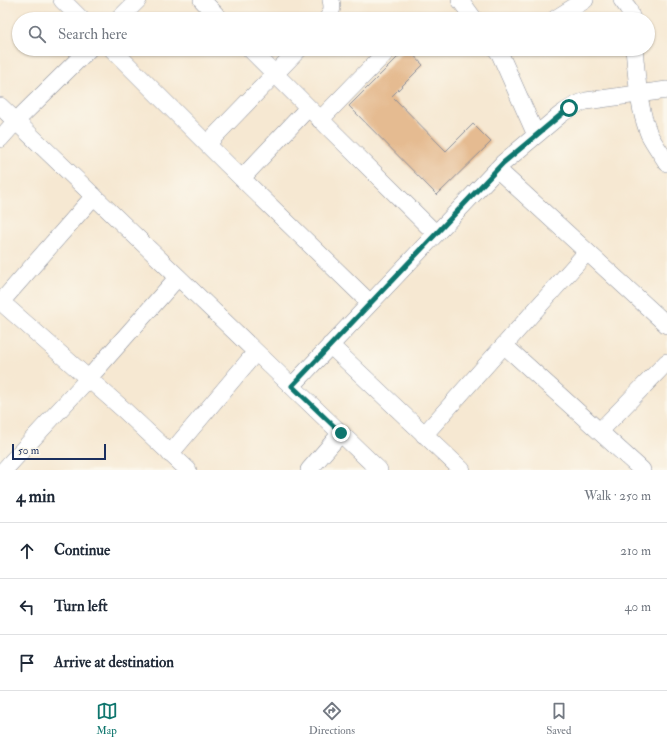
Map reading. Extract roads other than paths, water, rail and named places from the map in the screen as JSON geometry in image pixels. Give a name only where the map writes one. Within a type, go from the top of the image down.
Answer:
[{"type":"street","points":[[62,0],[75,12]]},
{"type":"street","points":[[126,12],[138,0]]},
{"type":"street","points":[[202,0],[213,12]]},
{"type":"street","points":[[331,12],[333,7],[332,0]]},
{"type":"street","points":[[460,0],[469,12]]},
{"type":"street","points":[[566,12],[584,0]]},
{"type":"street","points":[[622,0],[629,12]]},
{"type":"street","points":[[0,139],[16,121],[82,56]]},
{"type":"street","points":[[119,56],[207,144],[370,302]]},
{"type":"street","points":[[257,56],[436,234]]},
{"type":"street","points":[[207,144],[292,56]]},
{"type":"street","points":[[320,120],[382,56]]},
{"type":"street","points":[[503,56],[536,135]]},
{"type":"street","points":[[635,56],[638,94],[649,133],[667,162]]},
{"type":"street","points":[[292,386],[497,169],[560,115],[577,103],[586,100],[667,90]]},
{"type":"street","points":[[0,106],[379,470]]},
{"type":"street","points":[[242,178],[308,108]]},
{"type":"street","points":[[497,169],[667,325]]},
{"type":"street","points":[[94,196],[0,302],[88,379],[188,470]]},
{"type":"street","points":[[424,435],[588,252]]},
{"type":"street","points":[[8,464],[88,379],[178,277]]},
{"type":"street","points":[[330,345],[462,470]]},
{"type":"street","points":[[504,345],[642,470]]},
{"type":"street","points":[[170,454],[256,352]]},
{"type":"street","points":[[600,431],[667,362]]},
{"type":"street","points":[[309,470],[341,433]]}]
